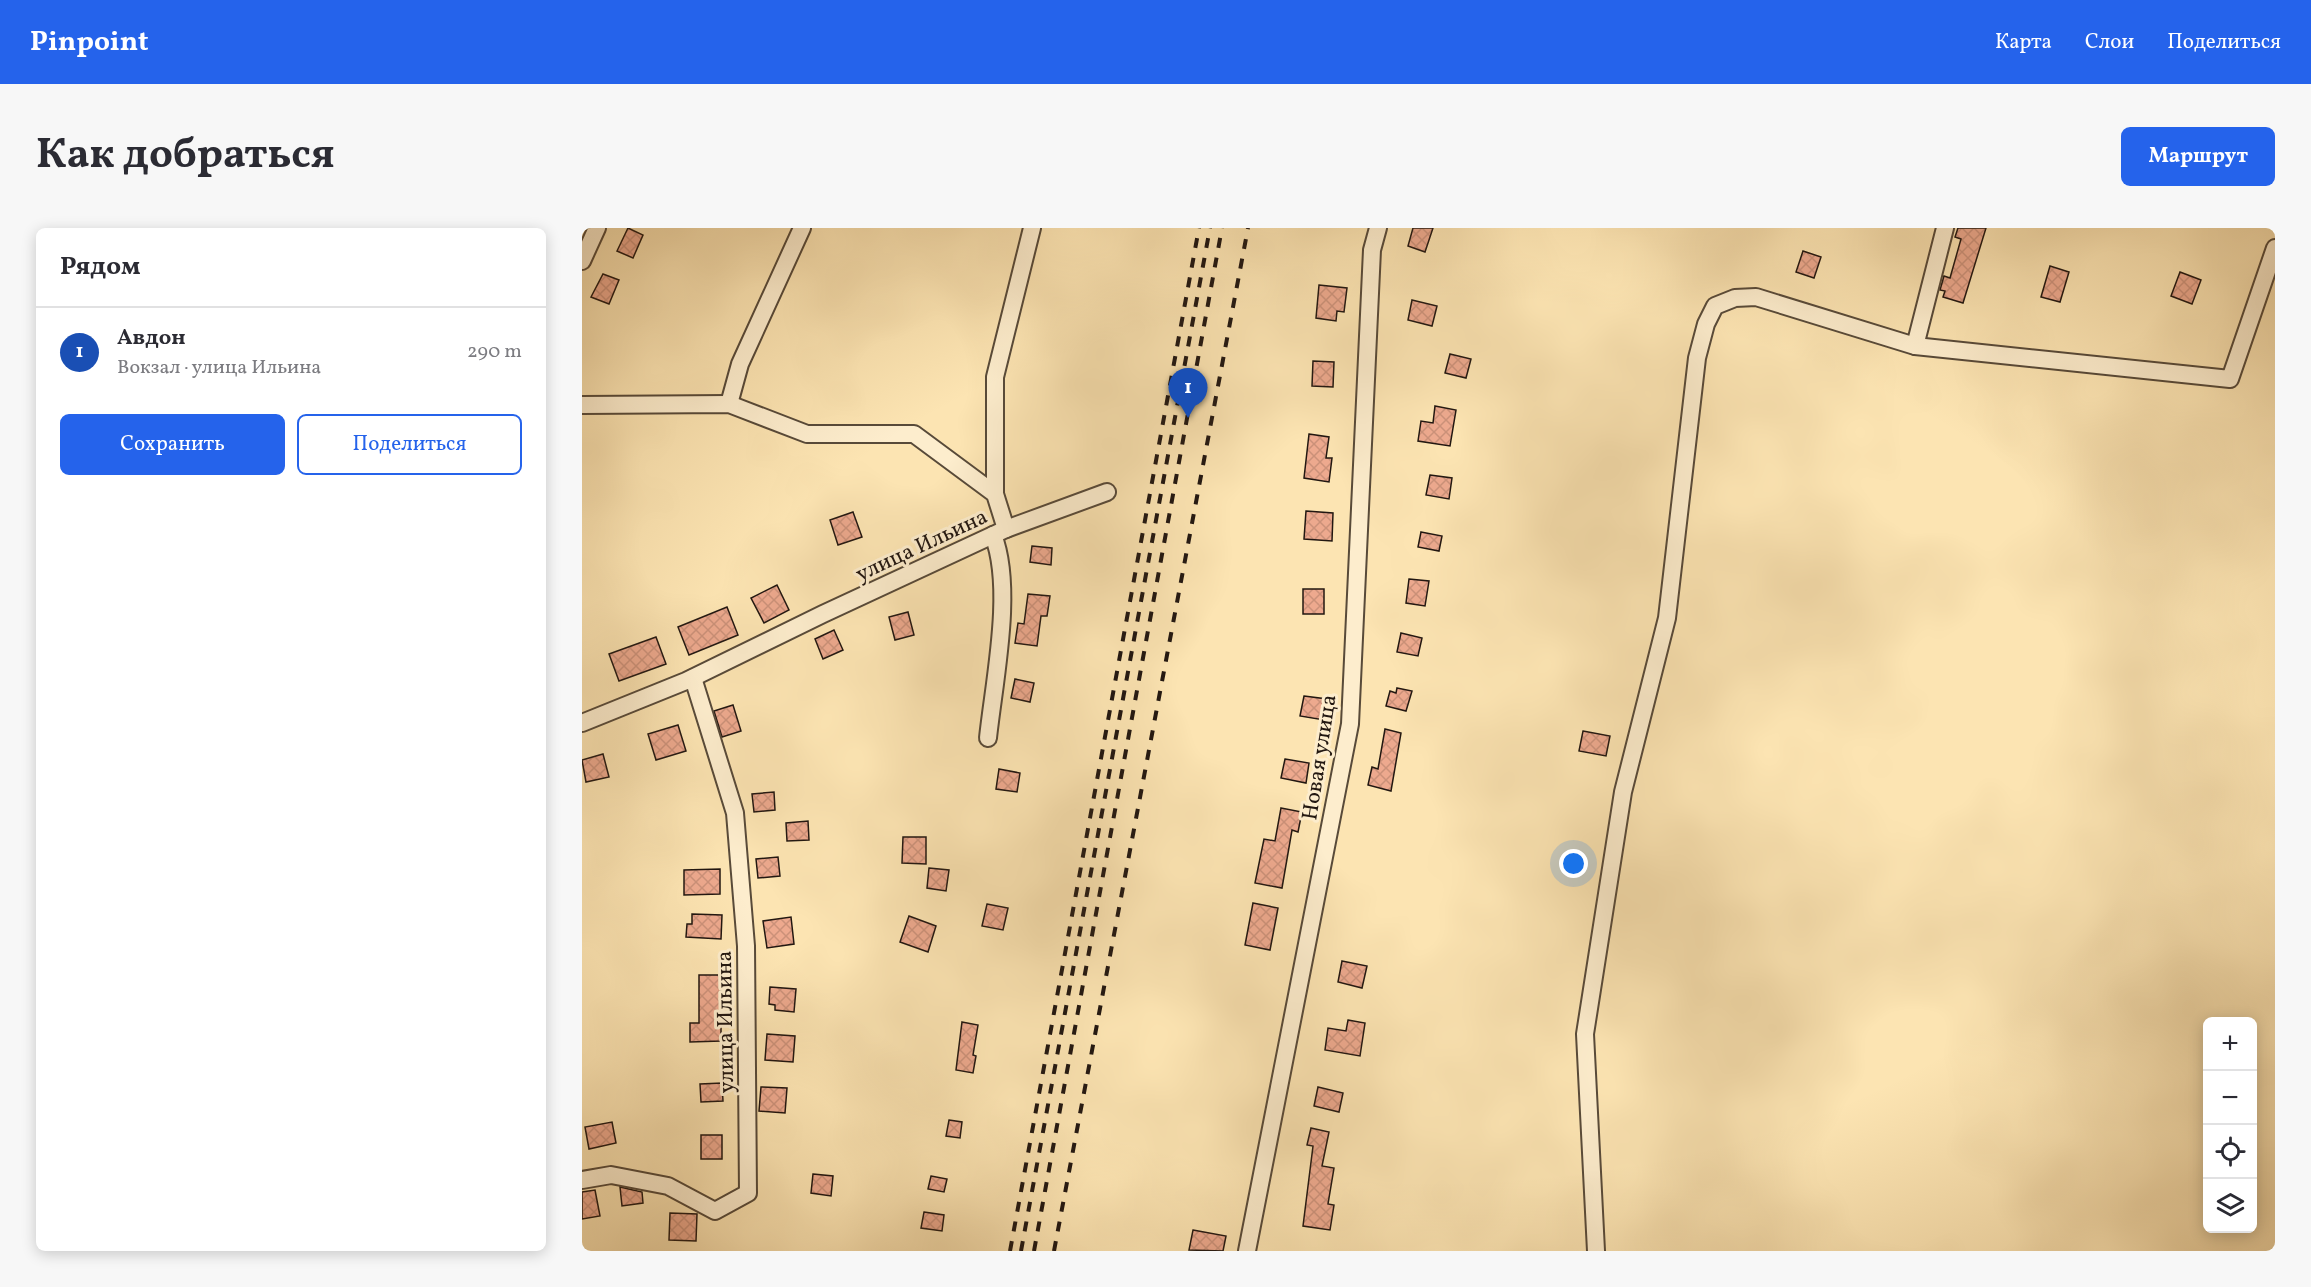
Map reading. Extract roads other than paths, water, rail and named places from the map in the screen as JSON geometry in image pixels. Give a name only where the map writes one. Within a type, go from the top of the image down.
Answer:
[{"type":"street","points":[[582,261],[597,228]]},
{"type":"street","points":[[729,404],[740,364],[802,228]]},
{"type":"street","points":[[988,738],[1002,602],[1000,532],[995,494],[995,377],[1032,228]]},
{"type":"street","name":"Новая улица","points":[[1247,1251],[1350,724],[1372,250],[1378,228]]},
{"type":"street","points":[[1915,346],[1945,228]]},
{"type":"street","points":[[1596,1251],[1585,1034],[1623,792],[1667,618],[1698,358],[1706,324],[1715,306],[1735,298],[1756,297],[1915,346],[2230,379],[2275,248]]},
{"type":"street","points":[[582,405],[729,404],[807,434],[914,434],[995,494]]},
{"type":"street","name":"улица Ильина","points":[[582,723],[693,678],[823,614],[1000,532],[1107,492]]},
{"type":"street","name":"улица Ильина","points":[[582,1180],[611,1175],[668,1186],[716,1211],[748,1193],[746,946],[735,813],[693,678]]},
{"type":"railway","points":[[1010,1251],[1199,228]]},
{"type":"railway","points":[[1021,1251],[1210,228]]},
{"type":"railway","points":[[1034,1251],[1222,228]]},
{"type":"railway","points":[[1054,1251],[1248,228]]},
{"type":"place","name":"Авдон","points":[[1188,418]]}]
